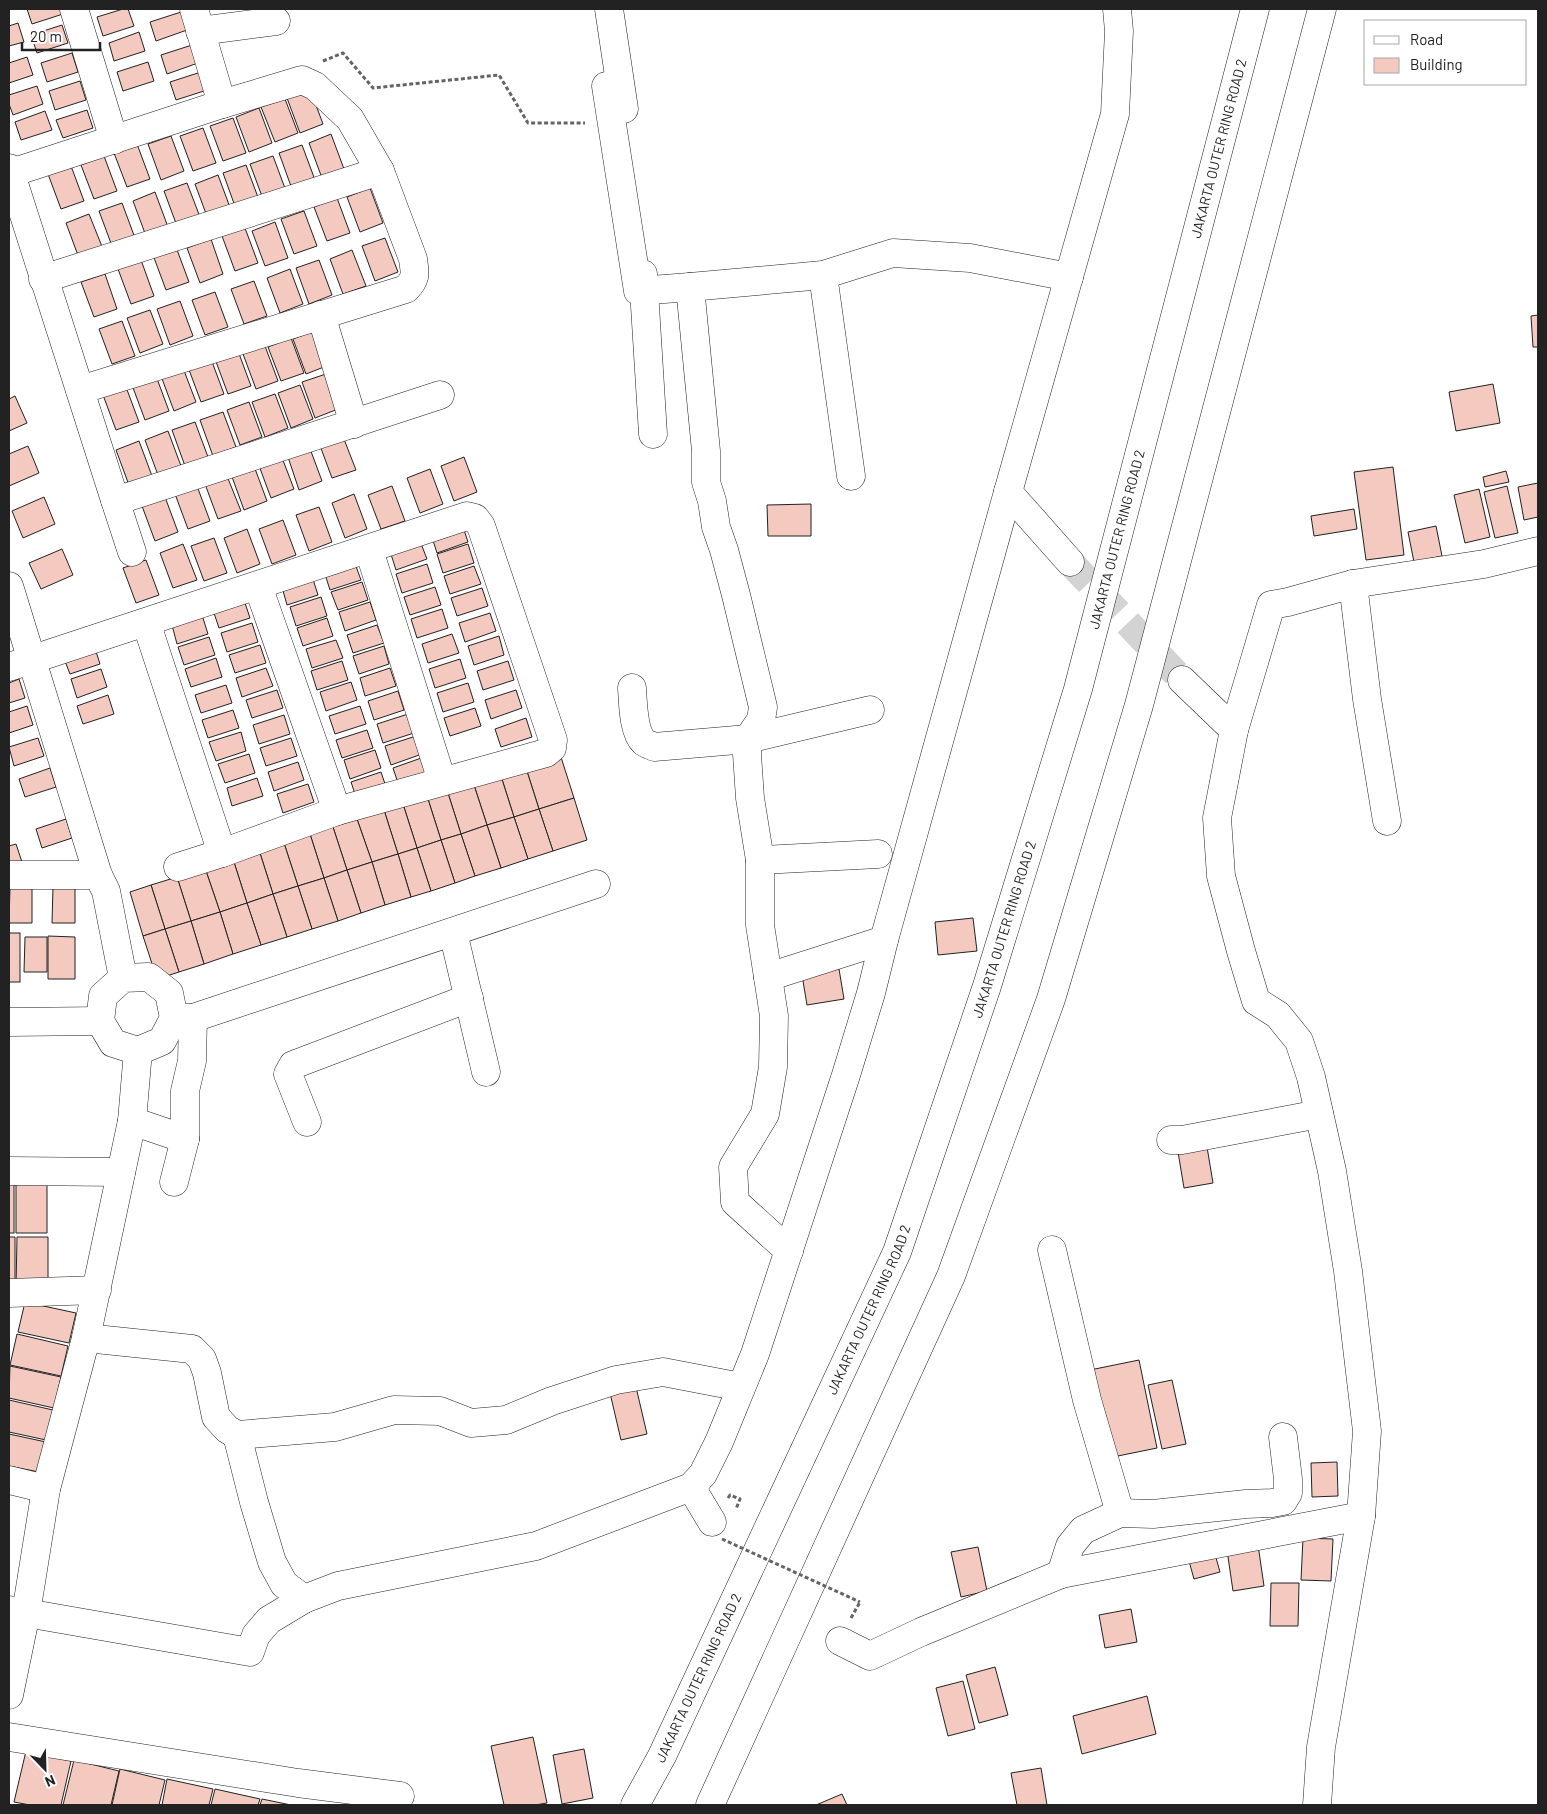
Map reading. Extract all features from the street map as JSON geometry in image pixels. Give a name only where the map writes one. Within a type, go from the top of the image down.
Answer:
[{"type":"main road","points":[[74,9],[114,140]]},
{"type":"main road","points":[[606,86],[638,291],[653,434],[637,186],[609,9]]},
{"type":"main road","points":[[18,1611],[250,1652],[256,1635],[269,1620],[304,1599],[338,1586],[536,1546],[691,1487],[703,1474],[719,1442],[755,1354],[846,1075],[871,992],[1008,492],[1116,114],[1119,31],[1117,9]]},
{"type":"main road","name":"JAKARTA OUTER RING ROAD 2","points":[[635,1805],[662,1756],[897,1252],[987,986],[1078,689],[1254,9]]},
{"type":"main road","points":[[710,1805],[951,1276],[1051,999],[1139,705],[1322,9]]},
{"type":"main road","points":[[222,104],[197,20],[276,21]]},
{"type":"main road","points":[[80,390],[406,289],[414,281],[413,259],[380,171],[350,119],[315,86],[302,80],[10,171],[43,279],[132,552]]},
{"type":"main road","points":[[43,279],[380,171]]},
{"type":"main road","points":[[638,291],[823,276],[893,254],[970,258],[1068,277]]},
{"type":"main road","points":[[823,276],[851,476]]},
{"type":"main road","points":[[690,287],[706,451],[706,482],[763,707],[761,720],[748,739],[747,754],[750,798],[760,860],[760,925],[774,1016],[773,1066],[764,1114],[733,1167],[735,1202],[789,1251]]},
{"type":"main road","points":[[321,315],[354,424]]},
{"type":"main road","points":[[115,500],[440,395]]},
{"type":"main road","points":[[1008,492],[1070,562]]},
{"type":"main road","points":[[20,663],[369,550],[467,516],[475,518],[481,526],[553,740],[552,748],[546,753],[337,812],[178,867]]},
{"type":"main road","points":[[369,550],[442,781]]},
{"type":"main road","points":[[1317,1805],[1321,1747],[1361,1516],[1366,1431],[1348,1271],[1332,1171],[1311,1077],[1299,1041],[1278,1015],[1256,1001],[1221,876],[1217,818],[1234,730],[1271,605],[1353,584],[1484,564],[1538,551]]},
{"type":"main road","points":[[1353,584],[1367,699],[1387,821]]},
{"type":"main road","points":[[9,586],[20,663],[98,875],[106,890],[123,978]]},
{"type":"main road","points":[[258,586],[337,812]]},
{"type":"main road","points":[[146,622],[222,853]]},
{"type":"main road","points":[[1182,680],[1234,730]]},
{"type":"main road","points":[[632,688],[635,722],[639,736],[645,743],[654,747],[748,739],[870,710]]},
{"type":"main road","points":[[760,860],[878,854]]},
{"type":"main road","points":[[9,875],[98,875]]},
{"type":"main road","points":[[174,1182],[185,1139],[185,1091],[192,1061],[184,1018],[169,993],[149,977],[123,978],[104,996],[100,1021],[113,1043],[138,1051],[162,1041],[184,1018],[596,884]]},
{"type":"main road","points":[[453,932],[486,1072]]},
{"type":"main road","points":[[768,977],[884,940]]},
{"type":"main road","points":[[306,1122],[288,1074],[293,1065],[469,998]]},
{"type":"main road","points":[[9,1022],[100,1021]]},
{"type":"main road","points":[[9,1695],[18,1611],[46,1489],[97,1290],[132,1120],[138,1051]]},
{"type":"main road","points":[[1171,1140],[1182,1140],[1318,1114]]},
{"type":"main road","points":[[132,1120],[185,1139]]},
{"type":"main road","points":[[9,1171],[121,1172]]},
{"type":"main road","points":[[1052,1250],[1087,1400],[1120,1513]]},
{"type":"main road","points":[[9,1293],[97,1290]]},
{"type":"main road","points":[[86,1338],[192,1349],[202,1359],[207,1372],[216,1417],[227,1429],[237,1435],[335,1427],[394,1410],[440,1411],[471,1423],[506,1420],[552,1401],[616,1380],[663,1372],[741,1387]]},
{"type":"main road","points":[[237,1435],[272,1562],[284,1584],[304,1599]]},
{"type":"main road","points":[[1061,1574],[1070,1546],[1084,1530],[1120,1513],[1153,1514],[1282,1501],[1288,1493],[1283,1437]]},
{"type":"main road","points":[[9,1480],[46,1489]]},
{"type":"main road","points":[[691,1487],[717,1531]]},
{"type":"main road","points":[[840,1641],[870,1656],[921,1632],[1061,1574],[1361,1516]]},
{"type":"main road","points":[[9,1737],[298,1783],[400,1796]]},
{"type":"path","points":[[343,53],[373,88],[499,75],[528,123],[626,124]]},
{"type":"path","points":[[717,1531],[860,1602]]},
{"type":"building","points":[[27,9],[61,9],[63,14],[32,24]]},
{"type":"building","points":[[128,9],[134,26],[103,36],[97,17]]},
{"type":"building","points":[[181,12],[187,30],[156,41],[150,22]]},
{"type":"building","points":[[18,23],[24,42],[9,46],[9,26]]},
{"type":"building","points":[[62,25],[68,43],[37,53],[31,35]]},
{"type":"building","points":[[139,32],[145,51],[114,61],[109,43]]},
{"type":"building","points":[[192,45],[198,63],[167,74],[161,55]]},
{"type":"building","points":[[72,53],[78,72],[47,82],[41,63]]},
{"type":"building","points":[[27,57],[33,75],[9,83],[9,63]]},
{"type":"building","points":[[148,62],[154,81],[123,91],[117,72]]},
{"type":"building","points":[[201,72],[207,90],[176,100],[170,82]]},
{"type":"building","points":[[80,81],[86,100],[55,110],[49,91]]},
{"type":"building","points":[[37,86],[43,104],[13,115],[9,104],[9,95]]},
{"type":"building","points":[[310,89],[323,124],[300,133],[287,98]]},
{"type":"building","points":[[285,99],[298,133],[275,142],[261,107]]},
{"type":"building","points":[[259,108],[272,143],[249,152],[236,117]]},
{"type":"building","points":[[87,110],[93,128],[63,138],[56,120]]},
{"type":"building","points":[[45,111],[52,130],[21,140],[15,122]]},
{"type":"building","points":[[233,118],[246,153],[223,161],[210,126]]},
{"type":"building","points":[[203,128],[216,163],[193,171],[180,136]]},
{"type":"building","points":[[331,134],[344,169],[322,178],[309,143]]},
{"type":"building","points":[[171,136],[184,171],[161,180],[148,144]]},
{"type":"building","points":[[137,144],[150,179],[127,187],[114,153]]},
{"type":"building","points":[[302,145],[315,180],[292,189],[279,153]]},
{"type":"building","points":[[104,156],[117,191],[94,199],[81,165]]},
{"type":"building","points":[[273,156],[286,191],[263,199],[250,164]]},
{"type":"building","points":[[246,165],[259,200],[236,209],[223,173]]},
{"type":"building","points":[[71,166],[84,201],[61,209],[48,174]]},
{"type":"building","points":[[218,175],[231,210],[208,219],[195,184]]},
{"type":"building","points":[[187,183],[200,217],[177,226],[164,191]]},
{"type":"building","points":[[370,188],[383,223],[360,232],[347,197]]},
{"type":"building","points":[[155,192],[168,227],[146,236],[133,201]]},
{"type":"building","points":[[337,198],[350,233],[327,241],[314,207]]},
{"type":"building","points":[[122,203],[135,238],[112,246],[99,211]]},
{"type":"building","points":[[304,211],[317,246],[294,254],[281,219]]},
{"type":"building","points":[[89,214],[103,249],[79,258],[66,223]]},
{"type":"building","points":[[275,222],[288,258],[265,266],[252,231]]},
{"type":"building","points":[[245,228],[258,263],[235,271],[222,236]]},
{"type":"building","points":[[385,238],[398,272],[375,281],[362,246]]},
{"type":"building","points":[[211,239],[223,274],[200,283],[187,248]]},
{"type":"building","points":[[176,247],[189,282],[166,290],[153,255]]},
{"type":"building","points":[[352,250],[366,286],[343,294],[330,259]]},
{"type":"building","points":[[141,260],[154,296],[131,304],[118,269]]},
{"type":"building","points":[[319,260],[332,295],[309,304],[296,268]]},
{"type":"building","points":[[290,269],[303,304],[280,313],[267,278]]},
{"type":"building","points":[[105,274],[117,309],[94,317],[81,282]]},
{"type":"building","points":[[254,281],[267,316],[244,324],[231,289]]},
{"type":"building","points":[[215,292],[228,327],[205,335],[192,300]]},
{"type":"building","points":[[180,301],[193,336],[170,345],[157,309]]},
{"type":"building","points":[[150,310],[163,344],[140,353],[127,318]]},
{"type":"building","points":[[1538,315],[1538,347],[1533,347],[1531,316]]},
{"type":"building","points":[[122,321],[135,356],[112,364],[99,329]]},
{"type":"building","points":[[316,330],[329,365],[306,374],[293,339]]},
{"type":"building","points":[[291,338],[304,373],[281,381],[268,347]]},
{"type":"building","points":[[265,346],[278,381],[256,389],[243,354]]},
{"type":"building","points":[[238,351],[251,386],[228,394],[215,359]]},
{"type":"building","points":[[211,359],[224,394],[201,402],[188,367]]},
{"type":"building","points":[[183,368],[196,402],[174,411],[161,376]]},
{"type":"building","points":[[326,374],[338,409],[315,418],[302,382]]},
{"type":"building","points":[[156,376],[169,411],[145,420],[132,385]]},
{"type":"building","points":[[1493,384],[1500,423],[1456,431],[1449,392]]},
{"type":"building","points":[[300,385],[313,419],[291,428],[278,393]]},
{"type":"building","points":[[126,387],[139,422],[116,430],[103,395]]},
{"type":"building","points":[[275,394],[288,428],[265,437],[252,402]]},
{"type":"building","points":[[15,396],[27,423],[9,431],[9,399]]},
{"type":"building","points":[[249,402],[262,437],[240,445],[227,410]]},
{"type":"building","points":[[223,412],[236,447],[213,456],[200,420]]},
{"type":"building","points":[[195,422],[208,457],[185,466],[172,430]]},
{"type":"building","points":[[168,431],[181,466],[158,475],[145,440]]},
{"type":"building","points":[[342,434],[356,470],[332,478],[319,443]]},
{"type":"building","points":[[139,441],[152,476],[129,485],[116,450]]},
{"type":"building","points":[[28,446],[39,473],[9,486],[9,454]]},
{"type":"building","points":[[309,446],[322,481],[299,490],[287,454]]},
{"type":"building","points":[[281,455],[294,489],[271,498],[258,463]]},
{"type":"building","points":[[464,457],[477,492],[454,501],[441,466]]},
{"type":"building","points":[[254,466],[267,501],[244,510],[231,474]]},
{"type":"building","points":[[1393,467],[1404,555],[1366,560],[1354,472]]},
{"type":"building","points":[[430,469],[443,504],[420,513],[407,478]]},
{"type":"building","points":[[1506,471],[1509,482],[1485,487],[1483,477]]},
{"type":"building","points":[[227,476],[241,511],[218,519],[205,484]]},
{"type":"building","points":[[1538,483],[1538,517],[1524,520],[1518,487]]},
{"type":"building","points":[[197,486],[210,521],[188,529],[175,494]]},
{"type":"building","points":[[392,486],[405,521],[381,529],[368,495]]},
{"type":"building","points":[[1507,486],[1518,533],[1495,538],[1484,492]]},
{"type":"building","points":[[1479,489],[1490,537],[1465,543],[1454,495]]},
{"type":"building","points":[[354,494],[367,529],[345,538],[332,503]]},
{"type":"building","points":[[44,497],[55,524],[23,538],[12,511]]},
{"type":"building","points":[[165,497],[178,532],[155,541],[142,506]]},
{"type":"building","points":[[811,504],[811,536],[768,536],[767,505]]},
{"type":"building","points":[[319,507],[332,542],[309,551],[296,515]]},
{"type":"building","points":[[1354,509],[1357,529],[1314,536],[1311,516]]},
{"type":"building","points":[[283,520],[296,555],[272,564],[259,529]]},
{"type":"building","points":[[462,524],[468,542],[437,553],[431,534]]},
{"type":"building","points":[[1436,526],[1442,556],[1414,562],[1408,532]]},
{"type":"building","points":[[247,529],[260,564],[237,573],[224,538]]},
{"type":"building","points":[[214,538],[227,573],[204,581],[191,546]]},
{"type":"building","points":[[420,541],[427,559],[396,570],[390,551]]},
{"type":"building","points":[[183,544],[197,580],[173,588],[160,553]]},
{"type":"building","points":[[468,544],[474,563],[443,573],[437,554]]},
{"type":"building","points":[[62,549],[73,575],[41,589],[29,563]]},
{"type":"building","points":[[146,560],[159,595],[136,603],[123,568]]},
{"type":"building","points":[[354,561],[361,580],[330,590],[324,571]]},
{"type":"building","points":[[427,564],[433,583],[402,593],[396,574]]},
{"type":"building","points":[[474,566],[481,584],[450,594],[444,576]]},
{"type":"building","points":[[312,576],[318,595],[287,605],[282,587]]},
{"type":"building","points":[[362,582],[368,600],[338,610],[331,592]]},
{"type":"building","points":[[435,587],[441,605],[410,615],[404,597]]},
{"type":"building","points":[[482,588],[488,606],[457,616],[451,598]]},
{"type":"building","points":[[321,597],[327,616],[296,626],[290,607]]},
{"type":"building","points":[[244,600],[250,618],[219,628],[213,610]]},
{"type":"building","points":[[370,602],[376,620],[345,631],[339,612]]},
{"type":"building","points":[[442,609],[448,628],[417,638],[411,619]]},
{"type":"building","points":[[490,613],[496,631],[465,642],[459,623]]},
{"type":"building","points":[[202,615],[208,634],[177,644],[172,625]]},
{"type":"building","points":[[327,618],[333,636],[303,646],[297,628]]},
{"type":"building","points":[[252,623],[258,642],[227,652],[221,633]]},
{"type":"building","points":[[377,625],[384,643],[353,653],[347,635]]},
{"type":"building","points":[[452,634],[459,653],[428,663],[422,644]]},
{"type":"building","points":[[499,636],[504,655],[474,665],[468,646]]},
{"type":"building","points":[[209,637],[215,655],[184,665],[178,647]]},
{"type":"building","points":[[336,640],[343,658],[312,668],[306,649]]},
{"type":"building","points":[[94,645],[100,664],[70,674],[63,656]]},
{"type":"building","points":[[260,645],[266,663],[235,673],[229,655]]},
{"type":"building","points":[[384,646],[389,664],[359,674],[353,656]]},
{"type":"building","points":[[216,658],[222,677],[191,687],[185,669]]},
{"type":"building","points":[[460,659],[466,678],[435,688],[429,669]]},
{"type":"building","points":[[342,661],[348,680],[317,690],[311,671]]},
{"type":"building","points":[[508,661],[514,680],[483,690],[477,671]]},
{"type":"building","points":[[266,668],[273,686],[242,697],[236,678]]},
{"type":"building","points":[[390,668],[396,686],[365,696],[360,678]]},
{"type":"building","points":[[101,669],[107,687],[77,698],[71,679]]},
{"type":"building","points":[[19,679],[25,698],[9,703],[9,683]]},
{"type":"building","points":[[351,682],[357,700],[326,711],[320,692]]},
{"type":"building","points":[[468,683],[474,702],[443,712],[437,693]]},
{"type":"building","points":[[226,685],[232,703],[201,713],[195,695]]},
{"type":"building","points":[[277,690],[283,708],[252,718],[246,700]]},
{"type":"building","points":[[516,690],[522,708],[491,719],[485,700]]},
{"type":"building","points":[[398,691],[404,710],[374,720],[368,701]]},
{"type":"building","points":[[108,695],[114,714],[83,724],[77,706]]},
{"type":"building","points":[[27,706],[33,725],[9,733],[9,712]]},
{"type":"building","points":[[360,706],[366,724],[335,734],[329,716]]},
{"type":"building","points":[[475,708],[481,726],[450,736],[444,718]]},
{"type":"building","points":[[233,710],[239,728],[208,738],[202,720]]},
{"type":"building","points":[[408,714],[414,733],[383,743],[377,724]]},
{"type":"building","points":[[284,715],[290,734],[259,744],[253,725]]},
{"type":"building","points":[[526,718],[532,737],[501,747],[495,729]]},
{"type":"building","points":[[367,730],[373,748],[342,758],[336,740]]},
{"type":"building","points":[[241,732],[246,751],[216,761],[209,742]]},
{"type":"building","points":[[416,736],[422,754],[391,765],[385,746]]},
{"type":"building","points":[[38,738],[44,756],[14,766],[9,747]]},
{"type":"building","points":[[291,738],[297,756],[266,766],[260,748]]},
{"type":"building","points":[[375,750],[381,768],[350,779],[344,760]]},
{"type":"building","points":[[249,754],[255,773],[225,783],[218,764]]},
{"type":"building","points":[[560,754],[574,798],[539,809],[525,765]]},
{"type":"building","points":[[424,757],[430,776],[399,786],[393,768]]},
{"type":"building","points":[[298,762],[304,780],[274,791],[268,772]]},
{"type":"building","points":[[525,765],[539,809],[514,817],[500,773]]},
{"type":"building","points":[[50,768],[56,787],[25,797],[19,779]]},
{"type":"building","points":[[381,772],[387,790],[357,800],[351,782]]},
{"type":"building","points":[[500,773],[514,817],[487,825],[473,782]]},
{"type":"building","points":[[257,778],[263,796],[232,806],[227,788]]},
{"type":"building","points":[[473,782],[487,825],[461,834],[447,790]]},
{"type":"building","points":[[308,784],[314,802],[283,813],[277,794]]},
{"type":"building","points":[[447,790],[461,834],[441,840],[427,796]]},
{"type":"building","points":[[427,796],[441,840],[417,848],[403,804]]},
{"type":"building","points":[[574,798],[587,840],[553,851],[539,809]]},
{"type":"building","points":[[403,804],[417,848],[398,854],[384,810]]},
{"type":"building","points":[[539,809],[553,851],[528,859],[514,817]]},
{"type":"building","points":[[384,810],[398,854],[372,862],[357,819]]},
{"type":"building","points":[[514,817],[528,859],[501,868],[487,825]]},
{"type":"building","points":[[66,819],[72,838],[42,848],[36,829]]},
{"type":"building","points":[[357,819],[372,862],[347,870],[333,827]]},
{"type":"building","points":[[487,825],[501,868],[475,876],[461,834]]},
{"type":"building","points":[[333,827],[347,870],[324,878],[310,834]]},
{"type":"building","points":[[310,834],[324,878],[298,886],[284,843]]},
{"type":"building","points":[[461,834],[475,876],[455,883],[441,840]]},
{"type":"building","points":[[441,840],[455,883],[431,891],[417,848]]},
{"type":"building","points":[[284,843],[298,886],[273,894],[259,850]]},
{"type":"building","points":[[16,844],[22,862],[9,867],[9,846]]},
{"type":"building","points":[[417,848],[431,891],[411,897],[398,854]]},
{"type":"building","points":[[259,850],[273,894],[247,903],[233,859]]},
{"type":"building","points":[[398,854],[411,897],[385,905],[372,862]]},
{"type":"building","points":[[233,859],[247,903],[220,912],[205,868]]},
{"type":"building","points":[[372,862],[385,905],[361,913],[347,870]]},
{"type":"building","points":[[205,868],[220,912],[191,921],[177,877]]},
{"type":"building","points":[[347,870],[361,913],[338,921],[324,878]]},
{"type":"building","points":[[177,877],[191,921],[165,929],[151,885]]},
{"type":"building","points":[[324,878],[338,921],[312,929],[298,886]]},
{"type":"building","points":[[151,885],[165,929],[143,936],[130,892]]},
{"type":"building","points":[[298,886],[312,929],[287,937],[273,894]]},
{"type":"building","points":[[10,887],[32,887],[32,923],[9,923]]},
{"type":"building","points":[[53,887],[75,887],[75,923],[52,923]]},
{"type":"building","points":[[273,894],[287,937],[261,945],[247,903]]},
{"type":"building","points":[[247,903],[261,945],[233,954],[220,912]]},
{"type":"building","points":[[220,912],[233,954],[204,964],[191,921]]},
{"type":"building","points":[[973,918],[977,951],[938,955],[935,922]]},
{"type":"building","points":[[191,921],[204,964],[179,972],[165,929]]},
{"type":"building","points":[[165,929],[179,972],[157,979],[143,936]]},
{"type":"building","points":[[9,933],[20,933],[20,982],[9,982]]},
{"type":"building","points":[[48,936],[75,937],[75,979],[48,979]]},
{"type":"building","points":[[25,937],[47,937],[47,972],[24,972]]},
{"type":"building","points":[[839,969],[844,999],[807,1005],[802,975]]},
{"type":"building","points":[[1207,1147],[1213,1183],[1184,1188],[1178,1152]]},
{"type":"building","points":[[9,1181],[14,1181],[14,1233],[9,1233]]},
{"type":"building","points":[[16,1181],[47,1182],[47,1233],[16,1233]]},
{"type":"building","points":[[9,1237],[15,1237],[15,1289],[9,1288]]},
{"type":"building","points":[[17,1237],[48,1237],[48,1288],[16,1288]]},
{"type":"building","points":[[25,1302],[76,1313],[69,1343],[18,1332]]},
{"type":"building","points":[[17,1334],[68,1346],[61,1376],[10,1365]]},
{"type":"building","points":[[1139,1360],[1157,1448],[1108,1458],[1090,1370]]},
{"type":"building","points":[[10,1366],[61,1377],[54,1408],[9,1398]]},
{"type":"building","points":[[1172,1380],[1186,1444],[1162,1449],[1148,1385]]},
{"type":"building","points":[[636,1387],[647,1434],[621,1440],[610,1393]]},
{"type":"building","points":[[9,1400],[53,1410],[46,1440],[9,1432]]},
{"type":"building","points":[[9,1434],[46,1442],[39,1472],[9,1466]]},
{"type":"building","points":[[1337,1462],[1338,1496],[1312,1497],[1311,1463]]},
{"type":"building","points":[[1303,1538],[1333,1539],[1331,1581],[1301,1580]]},
{"type":"building","points":[[1258,1545],[1264,1586],[1233,1591],[1227,1550]]},
{"type":"building","points":[[978,1547],[987,1591],[961,1597],[951,1552]]},
{"type":"building","points":[[1213,1547],[1220,1572],[1194,1579],[1187,1554]]},
{"type":"building","points":[[1271,1583],[1299,1583],[1298,1626],[1270,1626]]},
{"type":"building","points":[[1131,1609],[1137,1642],[1105,1648],[1099,1615]]},
{"type":"building","points":[[995,1667],[1008,1715],[979,1723],[966,1675]]},
{"type":"building","points":[[963,1681],[975,1729],[948,1736],[936,1688]]},
{"type":"building","points":[[1147,1696],[1156,1734],[1082,1754],[1073,1716]]},
{"type":"building","points":[[533,1737],[547,1803],[504,1805],[491,1746]]},
{"type":"building","points":[[584,1749],[593,1798],[562,1804],[553,1755]]},
{"type":"building","points":[[26,1751],[71,1761],[61,1805],[30,1805],[14,1802]]},
{"type":"building","points":[[74,1760],[119,1771],[111,1805],[63,1805]]},
{"type":"building","points":[[1041,1768],[1047,1805],[1017,1805],[1011,1773]]},
{"type":"building","points":[[120,1769],[165,1780],[159,1805],[112,1805]]},
{"type":"building","points":[[167,1779],[213,1789],[209,1805],[162,1805]]},
{"type":"building","points":[[215,1789],[260,1799],[258,1805],[211,1805]]},
{"type":"building","points":[[842,1794],[847,1805],[816,1805]]},
{"type":"building","points":[[262,1799],[291,1805],[260,1805]]},
{"type":"tunnel","points":[[1070,562],[1182,680]]}]
